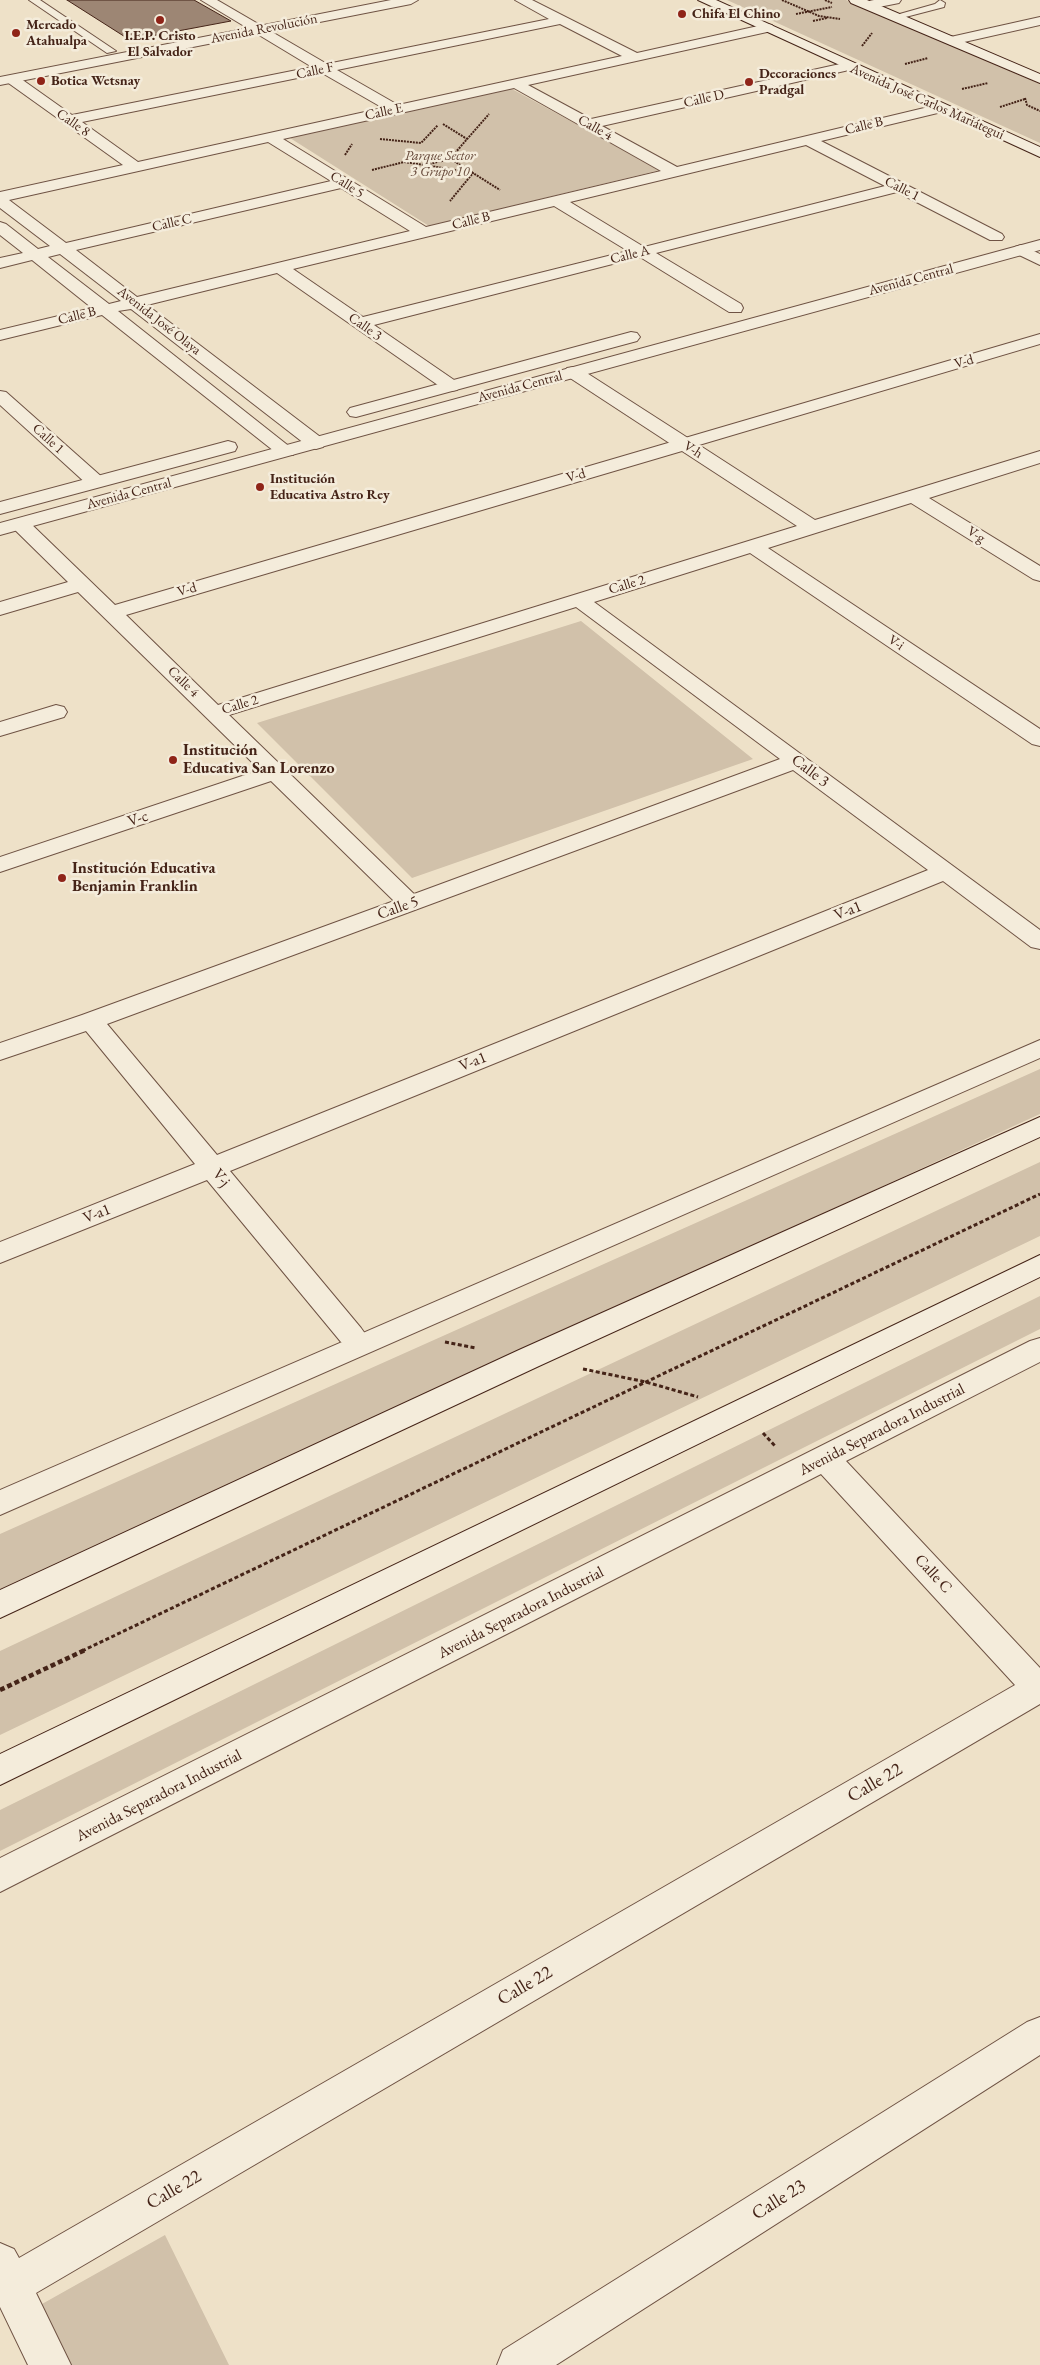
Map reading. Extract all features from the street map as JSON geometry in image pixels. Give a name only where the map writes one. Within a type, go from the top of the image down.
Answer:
[{"type":"street","points":[[208,0],[396,110]]},
{"type":"street","name":"Avenida Revolución","points":[[4,78],[254,27],[367,0]]},
{"type":"street","name":"Avenida Revolución","points":[[4,78],[111,51],[411,0]]},
{"type":"street","points":[[522,0],[635,57]]},
{"type":"street","name":"Avenida José Carlos Mariátegui","points":[[705,0],[1040,153]]},
{"type":"street","points":[[861,2],[894,0]]},
{"type":"street","points":[[861,2],[1040,79]]},
{"type":"street","name":"Calle F","points":[[70,120],[561,20]]},
{"type":"street","points":[[951,41],[1040,21]]},
{"type":"street","name":"Calle E","points":[[0,198],[635,57],[762,25]]},
{"type":"street","name":"Calle D","points":[[589,124],[849,66]]},
{"type":"street","name":"Calle 8","points":[[4,78],[70,120],[135,167]]},
{"type":"street","name":"Calle 4","points":[[515,84],[674,172]]},
{"type":"street","name":"Calle B","points":[[0,335],[941,108]]},
{"type":"street","name":"Calle 5","points":[[270,137],[424,233]]},
{"type":"street","name":"Calle 1","points":[[807,140],[996,238]]},
{"type":"street","name":"Calle C","points":[[0,263],[340,181]]},
{"type":"street","name":"Calle A","points":[[361,323],[899,187]]},
{"type":"street","name":"Avenida José Olaya","points":[[0,198],[316,443]]},
{"type":"street","points":[[557,200],[735,308]]},
{"type":"street","name":"Avenida José Olaya","points":[[0,227],[286,451]]},
{"type":"street","name":"Avenida Central","points":[[968,245],[1014,233]]},
{"type":"street","name":"Avenida Central","points":[[10,527],[1040,245]]},
{"type":"street","points":[[1021,250],[1040,260]]},
{"type":"street","name":"Calle 3","points":[[280,268],[451,386]]},
{"type":"street","points":[[716,314],[754,303]]},
{"type":"street","name":"Avenida Central","points":[[336,418],[650,332]]},
{"type":"street","name":"V-d","points":[[111,612],[1040,340]]},
{"type":"street","name":"V-h","points":[[573,372],[812,528]]},
{"type":"street","name":"Calle 1","points":[[0,396],[96,482]]},
{"type":"street","name":"Avenida Central","points":[[0,508],[317,423]]},
{"type":"street","name":"Calle 2","points":[[214,713],[1040,457]]},
{"type":"street","name":"V-g","points":[[913,496],[1040,575]]},
{"type":"street","name":"Calle 4","points":[[10,527],[82,584],[410,903]]},
{"type":"street","name":"V-i","points":[[752,546],[1040,739]]},
{"type":"street","points":[[0,609],[82,584]]},
{"type":"street","name":"Calle 3","points":[[579,600],[1040,942]]},
{"type":"street","points":[[0,729],[56,712]]},
{"type":"street","name":"Calle 5","points":[[0,1052],[91,1021],[796,761]]},
{"type":"street","name":"V-c","points":[[0,866],[275,772]]},
{"type":"street","name":"V-a1","points":[[0,1253],[946,872]]},
{"type":"street","name":"V-j","points":[[91,1021],[351,1335]]},
{"type":"street","points":[[0,1503],[1040,1048]]},
{"type":"street","points":[[0,1604],[529,1358],[1040,1126]]},
{"type":"street","points":[[0,1770],[1040,1265]]},
{"type":"street","name":"Avenida Separadora Industrial","points":[[0,1876],[813,1466],[1040,1349]]},
{"type":"street","name":"Calle C","points":[[813,1466],[1040,1688]]},
{"type":"street","name":"Calle 22","points":[[5,2274],[1040,1688]]},
{"type":"street","name":"Calle 23","points":[[518,2365],[1040,2034]]},
{"type":"street","points":[[5,2274],[50,2365]]},
{"type":"lane","points":[[34,0],[111,51]]},
{"type":"lane","points":[[894,17],[941,5],[940,3]]},
{"type":"path","points":[[762,25],[861,2]]},
{"type":"path","points":[[455,153],[515,84]]},
{"type":"path","points":[[375,139],[421,143],[441,123]]},
{"type":"path","points":[[425,165],[446,160]]},
{"type":"path","points":[[454,161],[505,192]]},
{"type":"path","points":[[340,181],[404,162],[473,173]]},
{"type":"path","points":[[424,233],[473,173]]},
{"type":"path","points":[[0,1690],[1040,1194]]},
{"type":"path","points":[[392,1331],[646,1382],[740,1411],[813,1466]]},
{"type":"green space","points":[[727,0],[846,0],[1040,84],[1040,143]]},
{"type":"green space","name":"Parque Sector 3 Grupo 10","points":[[512,89],[660,170],[429,226],[290,138]]},
{"type":"green space","points":[[581,621],[753,759],[412,878],[257,723]]},
{"type":"green space","points":[[1040,1069],[1040,1114],[0,1591],[0,1534]]},
{"type":"green space","points":[[1040,1162],[1040,1236],[0,1735],[0,1651]]},
{"type":"green space","points":[[1040,1296],[1040,1329],[0,1851],[0,1810]]},
{"type":"green space","points":[[165,2235],[229,2365],[69,2365],[42,2304]]},
{"type":"building","name":"I.E.P. Cristo El Salvador","points":[[67,0],[194,0],[231,21],[130,40]]},
{"type":"place","name":"Chifa El Chino","points":[[682,14]]},
{"type":"place","name":"I.E.P. Cristo El Salvador","points":[[160,20]]},
{"type":"place","name":"Mercado Atahualpa","points":[[16,33]]},
{"type":"place","name":"Botica Wetsnay","points":[[41,81]]},
{"type":"place","name":"Decoraciones Pradgal","points":[[749,82]]},
{"type":"place","name":"Institución Educativa Astro Rey","points":[[260,487]]},
{"type":"place","name":"Institución Educativa San Lorenzo","points":[[173,760]]},
{"type":"place","name":"Institución Educativa Benjamin Franklin","points":[[62,878]]}]
